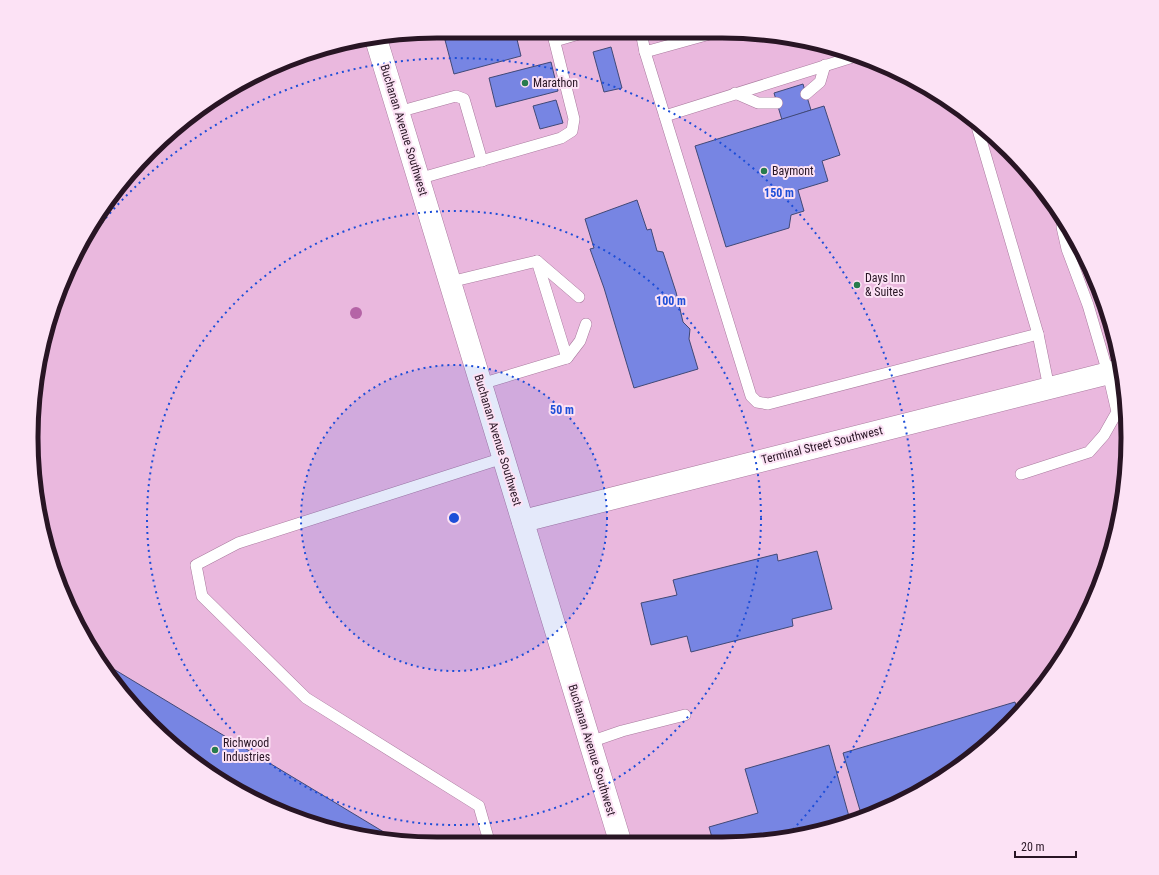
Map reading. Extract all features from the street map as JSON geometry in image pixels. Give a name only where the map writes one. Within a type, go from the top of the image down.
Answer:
[{"type":"street","name":"Buchanan Avenue Southwest","points":[[377,43],[619,837]]},
{"type":"street","name":"Terminal Street Southwest","points":[[522,521],[1115,372]]},
{"type":"lane","points":[[418,179],[561,138],[572,131],[574,119],[554,38]]},
{"type":"lane","points":[[642,38],[645,52],[750,396],[757,402],[768,404],[1038,334]]},
{"type":"lane","points":[[645,52],[695,38]]},
{"type":"lane","points":[[665,116],[848,58]]},
{"type":"lane","points":[[806,94],[820,82],[825,65]]},
{"type":"lane","points":[[735,94],[758,103],[777,103]]},
{"type":"lane","points":[[398,112],[456,96],[464,99],[482,161]]},
{"type":"lane","points":[[979,132],[1038,334],[1049,388]]},
{"type":"lane","points":[[1063,231],[1067,249],[1115,372],[1119,399]]},
{"type":"lane","points":[[450,282],[536,261]]},
{"type":"lane","points":[[536,261],[579,297]]},
{"type":"lane","points":[[536,261],[567,358]]},
{"type":"lane","points":[[481,384],[567,358],[580,341],[586,324]]},
{"type":"lane","points":[[1021,474],[1088,452],[1104,435],[1120,413]]},
{"type":"lane","points":[[488,837],[479,806],[306,698],[202,596],[196,564],[238,543],[503,458]]},
{"type":"lane","points":[[590,742],[622,731],[685,715]]},
{"type":"building","points":[[452,38],[517,38],[521,56],[454,74],[445,40]]},
{"type":"building","points":[[611,47],[622,88],[604,92],[593,52]]},
{"type":"building","points":[[551,62],[558,91],[496,107],[489,78]]},
{"type":"building","points":[[803,84],[811,110],[782,120],[774,93]]},
{"type":"building","points":[[556,100],[563,123],[540,129],[533,106]]},
{"type":"building","name":"Baymont","points":[[824,106],[840,155],[822,161],[828,181],[798,190],[804,211],[791,215],[789,228],[726,247],[695,146]]},
{"type":"building","points":[[637,200],[647,230],[651,229],[657,251],[663,252],[676,292],[683,322],[690,329],[689,339],[698,369],[634,388],[604,288],[590,249],[594,248],[585,219]]},
{"type":"building","points":[[817,551],[832,609],[792,619],[793,626],[691,652],[687,636],[651,645],[641,603],[677,595],[673,580],[777,554],[778,561]]},
{"type":"building","name":"Richwood Industries","points":[[111,668],[387,834],[309,816],[261,796],[216,770],[174,738],[155,720],[137,701]]},
{"type":"building","points":[[1015,702],[1016,707],[985,738],[943,770],[898,796],[861,812],[843,753]]},
{"type":"building","points":[[829,745],[849,816],[774,834],[712,837],[709,827],[758,813],[745,769]]},
{"type":"place","name":"Marathon","points":[[525,83]]},
{"type":"place","name":"Baymont","points":[[764,171]]},
{"type":"place","name":"Days Inn & Suites","points":[[857,285]]},
{"type":"place","name":"Richwood Industries","points":[[215,750]]}]
